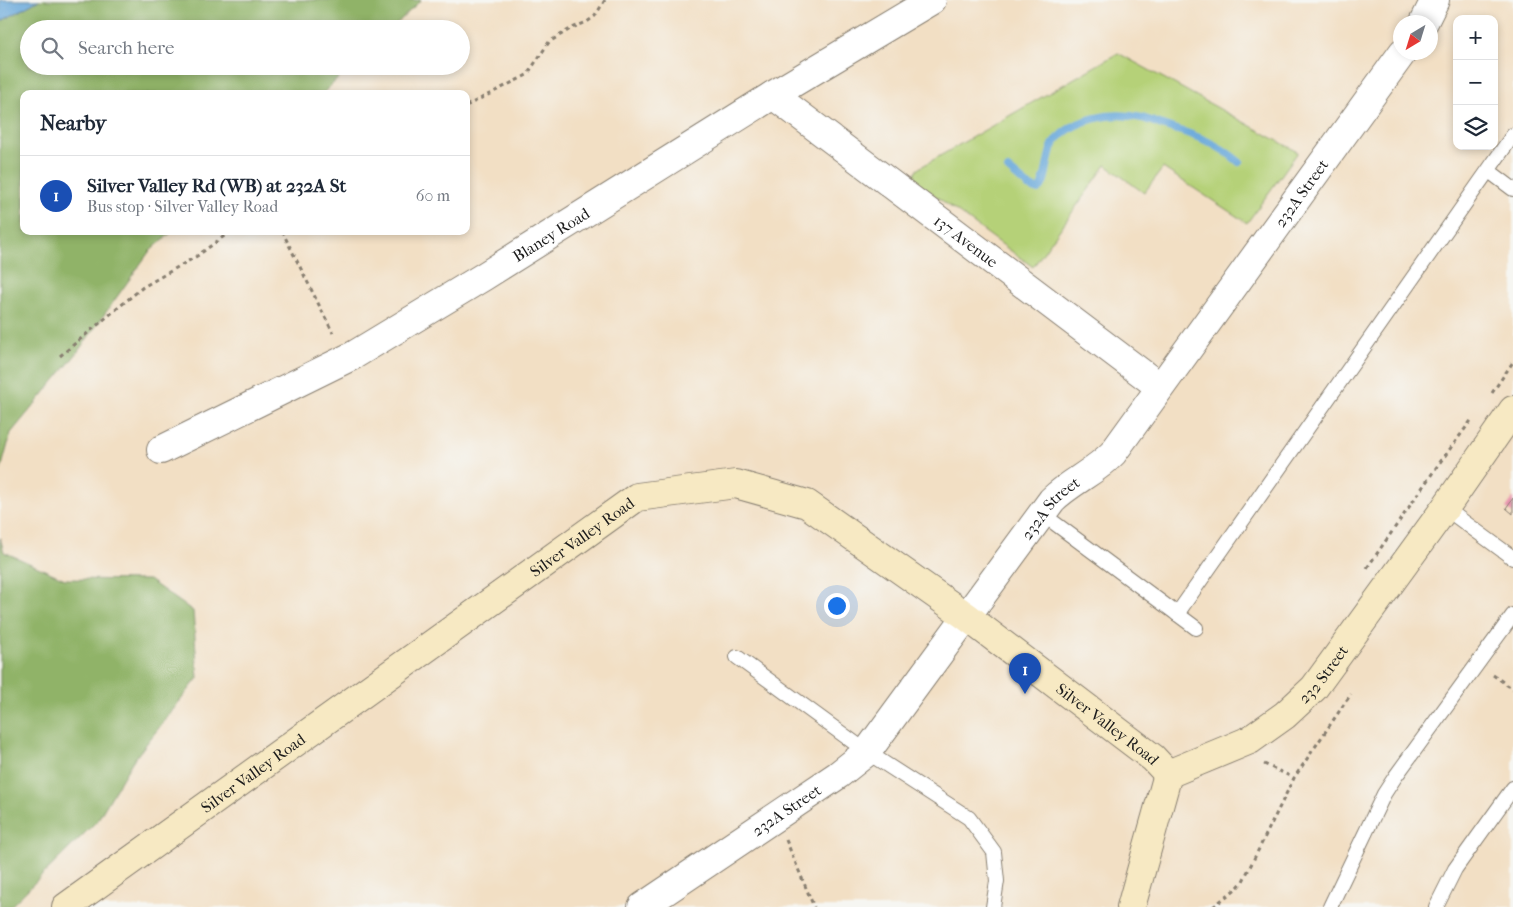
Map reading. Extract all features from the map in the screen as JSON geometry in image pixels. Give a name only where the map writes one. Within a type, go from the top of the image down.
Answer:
[{"type":"street","name":"Blaney Road","points":[[161,450],[354,356],[483,278],[773,95],[932,0]]},
{"type":"street","points":[[1427,15],[1434,0]]},
{"type":"street","name":"232A Street","points":[[642,907],[838,775],[867,752],[1041,513],[1058,494],[1109,458],[1397,60]]},
{"type":"street","name":"137 Avenue","points":[[773,95],[1160,387]]},
{"type":"street","name":"232 Street","points":[[1168,774],[1250,740],[1285,715],[1314,688],[1445,508],[1513,410]]},
{"type":"street","name":"Silver Valley Road","points":[[79,903],[637,497],[736,484],[806,504],[966,616],[1153,758],[1168,774]]},
{"type":"street","points":[[1131,907],[1168,774]]},
{"type":"lane","points":[[1177,614],[1513,135]]},
{"type":"lane","points":[[1489,171],[1513,189]]},
{"type":"lane","points":[[1445,508],[1513,558]]},
{"type":"lane","points":[[1041,513],[1196,628]]},
{"type":"lane","points":[[1330,907],[1384,794],[1513,615]]},
{"type":"lane","points":[[737,656],[867,752],[969,818],[994,852],[997,881],[992,907]]},
{"type":"lane","points":[[1436,907],[1454,869],[1513,788]]},
{"type":"path","points":[[470,104],[527,75],[549,42],[595,16],[604,0]]},
{"type":"path","points":[[60,356],[143,286],[197,256],[226,235]]},
{"type":"path","points":[[284,235],[333,334]]},
{"type":"path","points":[[1491,395],[1513,362]]},
{"type":"path","points":[[1364,571],[1479,410]]},
{"type":"path","points":[[1478,663],[1513,689]]},
{"type":"path","points":[[1213,907],[1238,887],[1243,880],[1294,778],[1351,694]]},
{"type":"path","points":[[1264,764],[1294,778]]},
{"type":"path","points":[[777,816],[814,907]]},
{"type":"green space","points":[[39,0],[421,0],[400,20],[20,20],[20,75],[342,75],[326,90],[20,90],[20,235],[168,235],[149,252],[74,357],[11,433],[0,473],[0,22]]},
{"type":"green space","points":[[1118,53],[1298,152],[1247,223],[1163,168],[1144,193],[1106,165],[1033,267],[911,178],[919,168]]},
{"type":"green space","points":[[0,538],[4,552],[65,579],[149,580],[193,611],[198,678],[132,762],[97,821],[10,907],[0,907]]},
{"type":"water","points":[[0,0],[39,0],[0,22]]},
{"type":"building","points":[[1513,498],[1513,514],[1506,508]]},
{"type":"waterway","points":[[1008,169],[1028,186],[1038,190],[1044,181],[1051,148],[1062,134],[1082,122],[1094,118],[1118,115],[1142,118],[1199,138],[1215,145],[1239,162]]},
{"type":"place","name":"Silver Valley Rd (WB) at 232A St","points":[[1025,694]]}]
